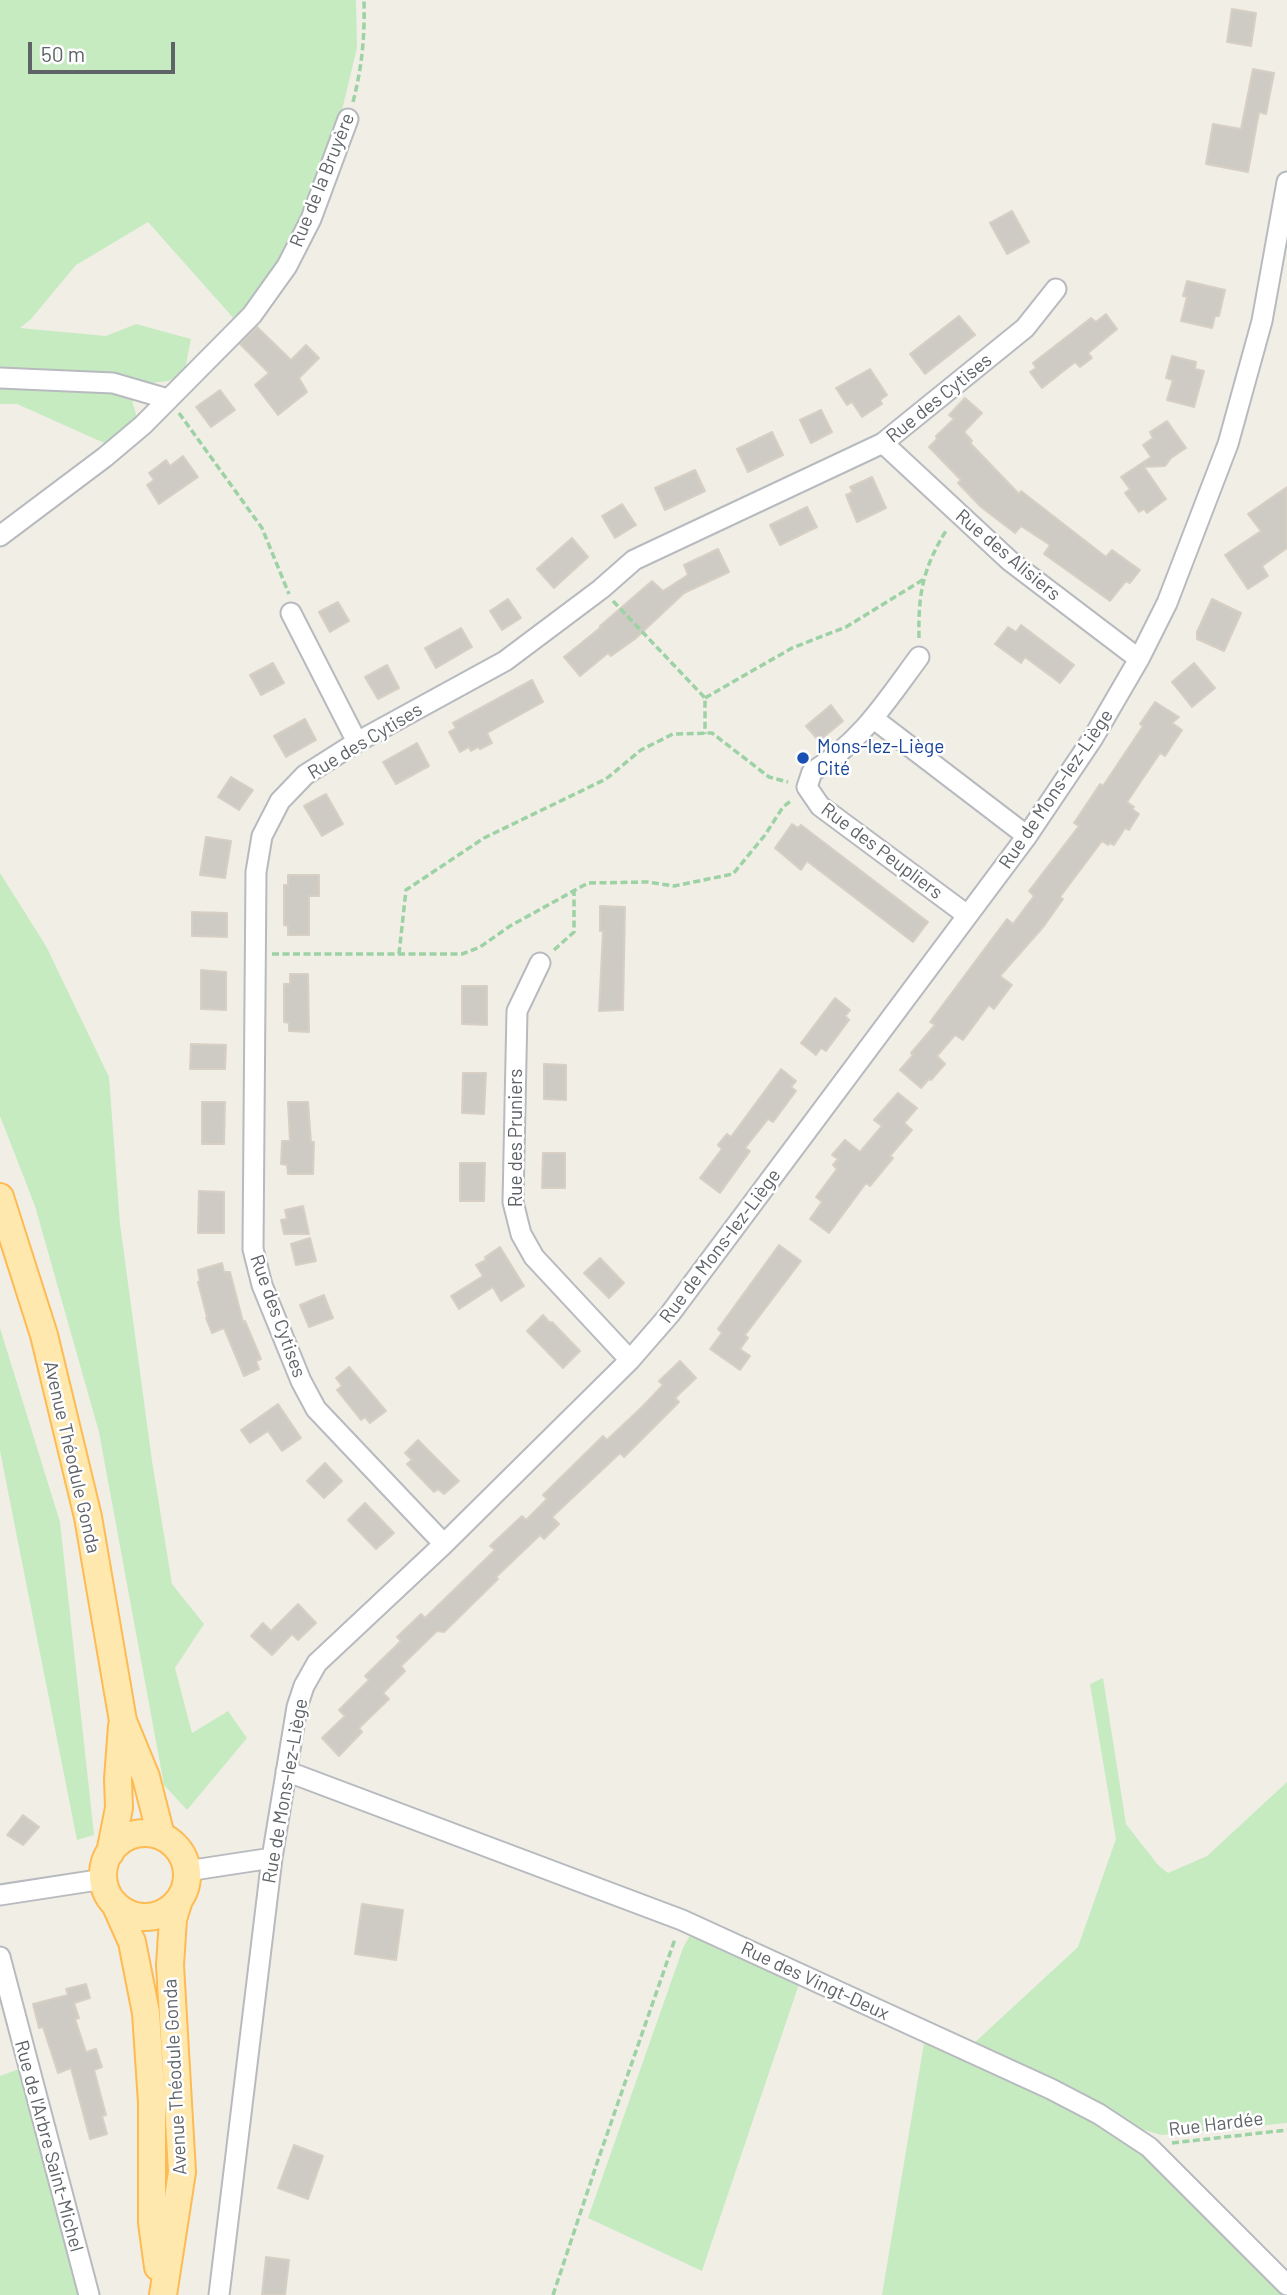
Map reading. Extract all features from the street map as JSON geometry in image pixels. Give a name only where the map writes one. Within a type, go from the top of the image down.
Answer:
[{"type":"main road","name":"Avenue Théodule Gonda","points":[[0,1197],[44,1335],[88,1517],[123,1721],[146,1777],[161,1836]]},
{"type":"main road","name":"Avenue Théodule Gonda","points":[[110,1853],[119,1808],[118,1779],[123,1721]]},
{"type":"main road","points":[[150,1833],[161,1836],[179,1850],[185,1860],[187,1881],[179,1900],[170,1909],[148,1917],[136,1915],[115,1904],[107,1892],[104,1866],[110,1853],[127,1837],[150,1833]]},
{"type":"main road","name":"Avenue Théodule Gonda","points":[[162,2295],[181,2172],[170,1965],[173,1919],[179,1900]]},
{"type":"main road","name":"Avenue Théodule Gonda","points":[[115,1904],[132,1942],[146,2013],[152,2104],[152,2223],[162,2295]]},
{"type":"street","name":"Rue de la Bruyère","points":[[0,536],[143,425],[252,315],[287,266],[311,219],[348,119]]},
{"type":"street","name":"Rue de Mons-lez-Liège","points":[[219,2295],[272,1858],[297,1707],[304,1686],[317,1663],[444,1544],[630,1360],[670,1314],[1027,836],[1093,738],[1139,659],[1167,603],[1228,444],[1262,321],[1287,182]]},
{"type":"street","name":"Rue des Cytises","points":[[444,1544],[316,1409],[301,1381],[262,1285],[253,1249],[256,872],[262,835],[280,801],[305,775],[357,742],[505,661],[601,589],[634,560],[883,443],[1025,328],[1056,289]]},
{"type":"street","points":[[0,378],[113,383],[168,399]]},
{"type":"street","name":"Rue des Alisiers","points":[[883,443],[1010,561],[1139,659]]},
{"type":"street","points":[[291,613],[357,742]]},
{"type":"street","name":"Rue des Peupliers","points":[[919,657],[874,719],[837,756],[812,772],[807,787],[820,806],[967,915]]},
{"type":"street","points":[[874,719],[1027,836]]},
{"type":"street","name":"Rue des Pruniers","points":[[540,963],[517,1011],[513,1202],[521,1234],[534,1257],[630,1360]]},
{"type":"street","name":"Rue des Vingt-Deux","points":[[286,1771],[682,1920],[1051,2089],[1099,2114],[1149,2147],[1287,2285]]},
{"type":"street","points":[[187,1871],[272,1858]]},
{"type":"street","points":[[0,1895],[104,1879]]},
{"type":"street","name":"Rue de l'Arbre Saint-Michel","points":[[0,1957],[89,2295]]},
{"type":"path","name":"Rue de la Bruyère","points":[[348,119],[361,72],[365,34],[364,0]]},
{"type":"path","points":[[168,399],[262,528],[291,598],[291,613]]},
{"type":"path","points":[[919,657],[918,603],[927,565],[958,512]]},
{"type":"path","points":[[705,698],[792,648],[846,627],[924,579]]},
{"type":"path","points":[[601,589],[705,698],[705,734]]},
{"type":"path","points":[[399,954],[406,890],[484,838],[606,779],[640,750],[673,734],[712,733],[769,777],[807,787]]},
{"type":"path","points":[[256,954],[462,954],[480,947],[510,926],[588,883],[648,882],[674,887],[733,874],[765,835],[783,807],[807,787]]},
{"type":"path","points":[[540,963],[574,932],[574,890]]},
{"type":"path","points":[[553,2295],[682,1920]]},
{"type":"path","name":"Rue Hardée","points":[[1149,2147],[1179,2141],[1287,2130]]},
{"type":"green space","points":[[0,0],[356,0],[357,48],[335,139],[296,234],[278,269],[236,321],[148,222],[76,265],[31,319],[20,328],[106,336],[136,324],[191,339],[184,374],[168,381],[135,385],[131,397],[138,421],[111,446],[17,404],[0,404]]},
{"type":"green space","points":[[0,873],[46,946],[109,1077],[120,1224],[152,1461],[172,1584],[204,1624],[175,1668],[192,1733],[228,1711],[247,1738],[187,1810],[164,1785],[99,1432],[35,1206],[0,1116]]},
{"type":"green space","points":[[0,1328],[60,1522],[94,1835],[77,1840],[0,1451]]},
{"type":"green space","points":[[1103,1678],[1126,1824],[1158,1865],[1168,1873],[1207,1856],[1287,1782],[1287,2123],[1161,2135],[1128,2125],[972,2045],[1078,1947],[1116,1839],[1090,1684]]},
{"type":"green space","points":[[690,1935],[799,1984],[702,2271],[588,2218],[683,1948]]},
{"type":"green space","points":[[924,2043],[1055,2097],[1140,2152],[1194,2201],[1287,2295],[882,2295]]},
{"type":"green space","points":[[27,2066],[89,2295],[0,2295],[0,2076]]},
{"type":"building","points":[[1232,9],[1256,13],[1251,46],[1227,42]]},
{"type":"building","points":[[1253,69],[1274,73],[1266,114],[1259,112],[1248,172],[1206,164],[1213,124],[1241,129]]},
{"type":"building","points":[[1012,211],[1029,242],[1007,254],[990,223]]},
{"type":"building","points":[[1187,281],[1225,290],[1219,316],[1215,316],[1212,328],[1181,321],[1187,297],[1183,296]]},
{"type":"building","points":[[1106,314],[1117,329],[1088,353],[1092,358],[1080,367],[1075,362],[1042,388],[1030,372],[1036,368],[1033,363],[1091,318],[1096,322]]},
{"type":"building","points":[[959,316],[975,335],[925,374],[910,354]]},
{"type":"building","points":[[257,327],[291,360],[306,345],[319,358],[299,378],[307,392],[278,415],[255,385],[269,373],[240,344]]},
{"type":"building","points":[[1172,356],[1196,362],[1195,369],[1204,371],[1194,407],[1167,400],[1173,380],[1166,378]]},
{"type":"building","points":[[870,369],[887,395],[880,400],[882,404],[862,417],[852,402],[847,405],[836,388]]},
{"type":"building","points":[[220,390],[235,410],[211,427],[196,407]]},
{"type":"building","points":[[965,398],[982,413],[964,432],[972,441],[970,443],[1019,494],[1021,491],[1106,557],[1112,550],[1140,570],[1130,583],[1126,581],[1110,601],[1044,554],[1050,545],[1021,526],[1015,533],[981,507],[958,483],[961,480],[929,447],[937,439],[936,436],[954,419],[949,415]]},
{"type":"building","points":[[821,410],[832,432],[811,443],[800,420]]},
{"type":"building","points":[[1167,421],[1186,448],[1171,458],[1165,466],[1144,467],[1166,499],[1147,513],[1144,509],[1139,512],[1125,493],[1130,489],[1121,477],[1151,457],[1143,445],[1153,438],[1150,432]]},
{"type":"building","points":[[772,432],[783,455],[748,472],[737,449]]},
{"type":"building","points":[[183,456],[198,477],[159,504],[147,485],[154,480],[149,473],[166,460],[170,466]]},
{"type":"building","points":[[695,470],[705,491],[665,510],[655,488]]},
{"type":"building","points":[[872,477],[886,508],[857,522],[846,495],[853,492],[850,487]]},
{"type":"building","points":[[1287,487],[1287,548],[1262,566],[1268,576],[1248,589],[1225,555],[1261,531],[1248,514]]},
{"type":"building","points":[[622,504],[636,525],[615,538],[602,516]]},
{"type":"building","points":[[807,507],[817,527],[780,545],[770,525]]},
{"type":"building","points":[[572,538],[588,557],[554,588],[537,569]]},
{"type":"building","points":[[718,549],[729,572],[684,593],[635,639],[611,656],[608,653],[580,676],[564,657],[652,581],[663,591],[688,575],[684,565]]},
{"type":"building","points":[[508,599],[521,618],[502,630],[490,611]]},
{"type":"building","points":[[1212,599],[1241,613],[1224,651],[1197,639],[1197,632]]},
{"type":"building","points":[[338,602],[349,621],[330,632],[319,612]]},
{"type":"building","points":[[1021,625],[1074,665],[1060,683],[1025,657],[1021,663],[995,644],[1008,627],[1016,632]]},
{"type":"building","points":[[461,628],[472,647],[436,668],[425,648]]},
{"type":"building","points":[[273,663],[284,683],[261,695],[250,675]]},
{"type":"building","points":[[1194,663],[1215,688],[1192,707],[1172,682]]},
{"type":"building","points":[[387,665],[399,688],[378,699],[365,677]]},
{"type":"building","points":[[532,680],[543,702],[487,733],[492,743],[480,749],[478,747],[471,751],[469,747],[460,752],[449,732],[456,728],[453,723]]},
{"type":"building","points":[[1155,702],[1179,717],[1172,723],[1182,730],[1165,756],[1160,753],[1127,802],[1139,814],[1129,830],[1125,828],[1114,845],[1102,841],[1060,897],[1063,899],[1044,926],[1000,976],[1012,985],[994,1009],[989,1005],[963,1040],[955,1035],[937,1056],[945,1064],[921,1088],[900,1070],[935,1025],[930,1022],[1007,919],[1013,924],[1034,896],[1029,891],[1079,826],[1074,823],[1100,784],[1103,786],[1143,726],[1140,724]]},
{"type":"building","points":[[831,705],[843,721],[819,741],[806,726]]},
{"type":"building","points":[[305,719],[316,740],[286,757],[274,736]]},
{"type":"building","points":[[417,743],[429,766],[396,784],[383,762]]},
{"type":"building","points":[[231,777],[253,790],[239,810],[218,797]]},
{"type":"building","points":[[326,794],[343,824],[322,836],[304,806]]},
{"type":"building","points":[[792,824],[798,828],[801,825],[928,922],[913,942],[807,861],[801,870],[775,848]]},
{"type":"building","points":[[206,837],[231,841],[225,878],[200,875]]},
{"type":"building","points":[[288,875],[319,875],[319,896],[309,896],[309,935],[288,935],[288,926],[284,925],[284,885],[288,885]]},
{"type":"building","points":[[600,906],[625,907],[623,1010],[599,1011],[603,931],[600,931]]},
{"type":"building","points":[[192,912],[227,913],[227,937],[192,936]]},
{"type":"building","points":[[201,970],[226,972],[226,1010],[201,1009]]},
{"type":"building","points":[[290,974],[308,974],[309,1032],[289,1031],[289,1023],[284,1022],[284,984],[290,984]]},
{"type":"building","points":[[462,986],[487,986],[487,1025],[462,1024]]},
{"type":"building","points":[[835,998],[850,1010],[845,1016],[849,1020],[826,1051],[821,1048],[816,1055],[801,1043]]},
{"type":"building","points":[[191,1044],[226,1045],[225,1069],[190,1069]]},
{"type":"building","points":[[544,1064],[566,1065],[566,1100],[544,1099]]},
{"type":"building","points":[[781,1069],[796,1081],[791,1087],[796,1091],[773,1122],[768,1119],[745,1148],[750,1151],[720,1193],[700,1178],[722,1149],[718,1145],[727,1134],[731,1137]]},
{"type":"building","points":[[463,1073],[486,1073],[484,1114],[462,1113]]},
{"type":"building","points":[[898,1093],[917,1108],[904,1123],[912,1130],[890,1156],[893,1158],[870,1186],[866,1183],[829,1233],[810,1219],[822,1202],[816,1197],[837,1169],[833,1165],[838,1159],[832,1155],[845,1140],[860,1152],[882,1126],[874,1120]]},
{"type":"building","points":[[202,1102],[225,1102],[224,1144],[202,1144]]},
{"type":"building","points":[[288,1102],[308,1102],[311,1142],[314,1142],[313,1174],[288,1174],[287,1165],[281,1164],[282,1141],[290,1141]]},
{"type":"building","points":[[543,1153],[565,1153],[565,1188],[542,1188]]},
{"type":"building","points":[[460,1163],[485,1163],[484,1201],[460,1201]]},
{"type":"building","points":[[199,1191],[224,1192],[224,1233],[198,1233]]},
{"type":"building","points":[[303,1206],[309,1234],[284,1234],[281,1220],[287,1219],[285,1210]]},
{"type":"building","points":[[310,1238],[316,1261],[296,1265],[291,1244]]},
{"type":"building","points":[[779,1245],[801,1261],[745,1335],[748,1338],[740,1349],[750,1356],[740,1370],[710,1349],[722,1333],[718,1329]]},
{"type":"building","points":[[500,1247],[524,1286],[501,1301],[493,1287],[459,1309],[451,1296],[483,1276],[476,1265]]},
{"type":"building","points":[[600,1258],[624,1283],[609,1298],[584,1273]]},
{"type":"building","points":[[222,1263],[224,1272],[230,1272],[243,1322],[245,1321],[261,1359],[256,1361],[259,1369],[244,1376],[224,1328],[212,1333],[198,1282],[198,1270]]},
{"type":"building","points":[[324,1295],[333,1318],[309,1327],[300,1305]]},
{"type":"building","points":[[543,1315],[580,1351],[563,1368],[527,1331]]},
{"type":"building","points":[[680,1361],[696,1378],[675,1398],[679,1402],[624,1457],[620,1453],[552,1517],[559,1524],[544,1539],[540,1535],[444,1632],[437,1631],[401,1666],[405,1671],[383,1693],[389,1699],[359,1728],[362,1732],[339,1756],[322,1738],[345,1716],[339,1710],[369,1680],[365,1676],[401,1641],[397,1637],[421,1614],[425,1618],[495,1550],[490,1546],[522,1516],[526,1520],[547,1499],[543,1495],[603,1436],[607,1440],[643,1406],[663,1385],[659,1381]]},
{"type":"building","points":[[349,1367],[386,1411],[370,1423],[365,1417],[361,1420],[337,1390],[342,1386],[336,1378]]},
{"type":"building","points":[[278,1404],[301,1438],[282,1451],[268,1431],[250,1443],[241,1430]]},
{"type":"building","points":[[418,1440],[459,1481],[444,1494],[438,1489],[434,1492],[407,1464],[412,1460],[405,1453]]},
{"type":"building","points":[[325,1463],[342,1481],[324,1498],[307,1481]]},
{"type":"building","points":[[365,1503],[394,1533],[376,1549],[348,1520]]},
{"type":"building","points":[[298,1604],[316,1623],[298,1640],[292,1634],[272,1655],[251,1636],[263,1623],[271,1631]]},
{"type":"building","points":[[23,1815],[39,1827],[23,1845],[7,1835]]},
{"type":"building","points":[[362,1904],[403,1910],[396,1960],[355,1954]]},
{"type":"building","points":[[86,1984],[90,1998],[74,2003],[79,2018],[75,2019],[86,2052],[96,2049],[102,2067],[94,2070],[106,2115],[102,2116],[107,2134],[90,2139],[71,2068],[58,2073],[43,2027],[39,2028],[33,2004],[68,1995],[66,1989]]},
{"type":"building","points":[[294,2145],[323,2156],[308,2199],[278,2188]]},
{"type":"building","points":[[266,2257],[289,2260],[285,2295],[262,2295]]},
{"type":"place","name":"Mons-lez-Liège Cité","points":[[803,758]]}]
